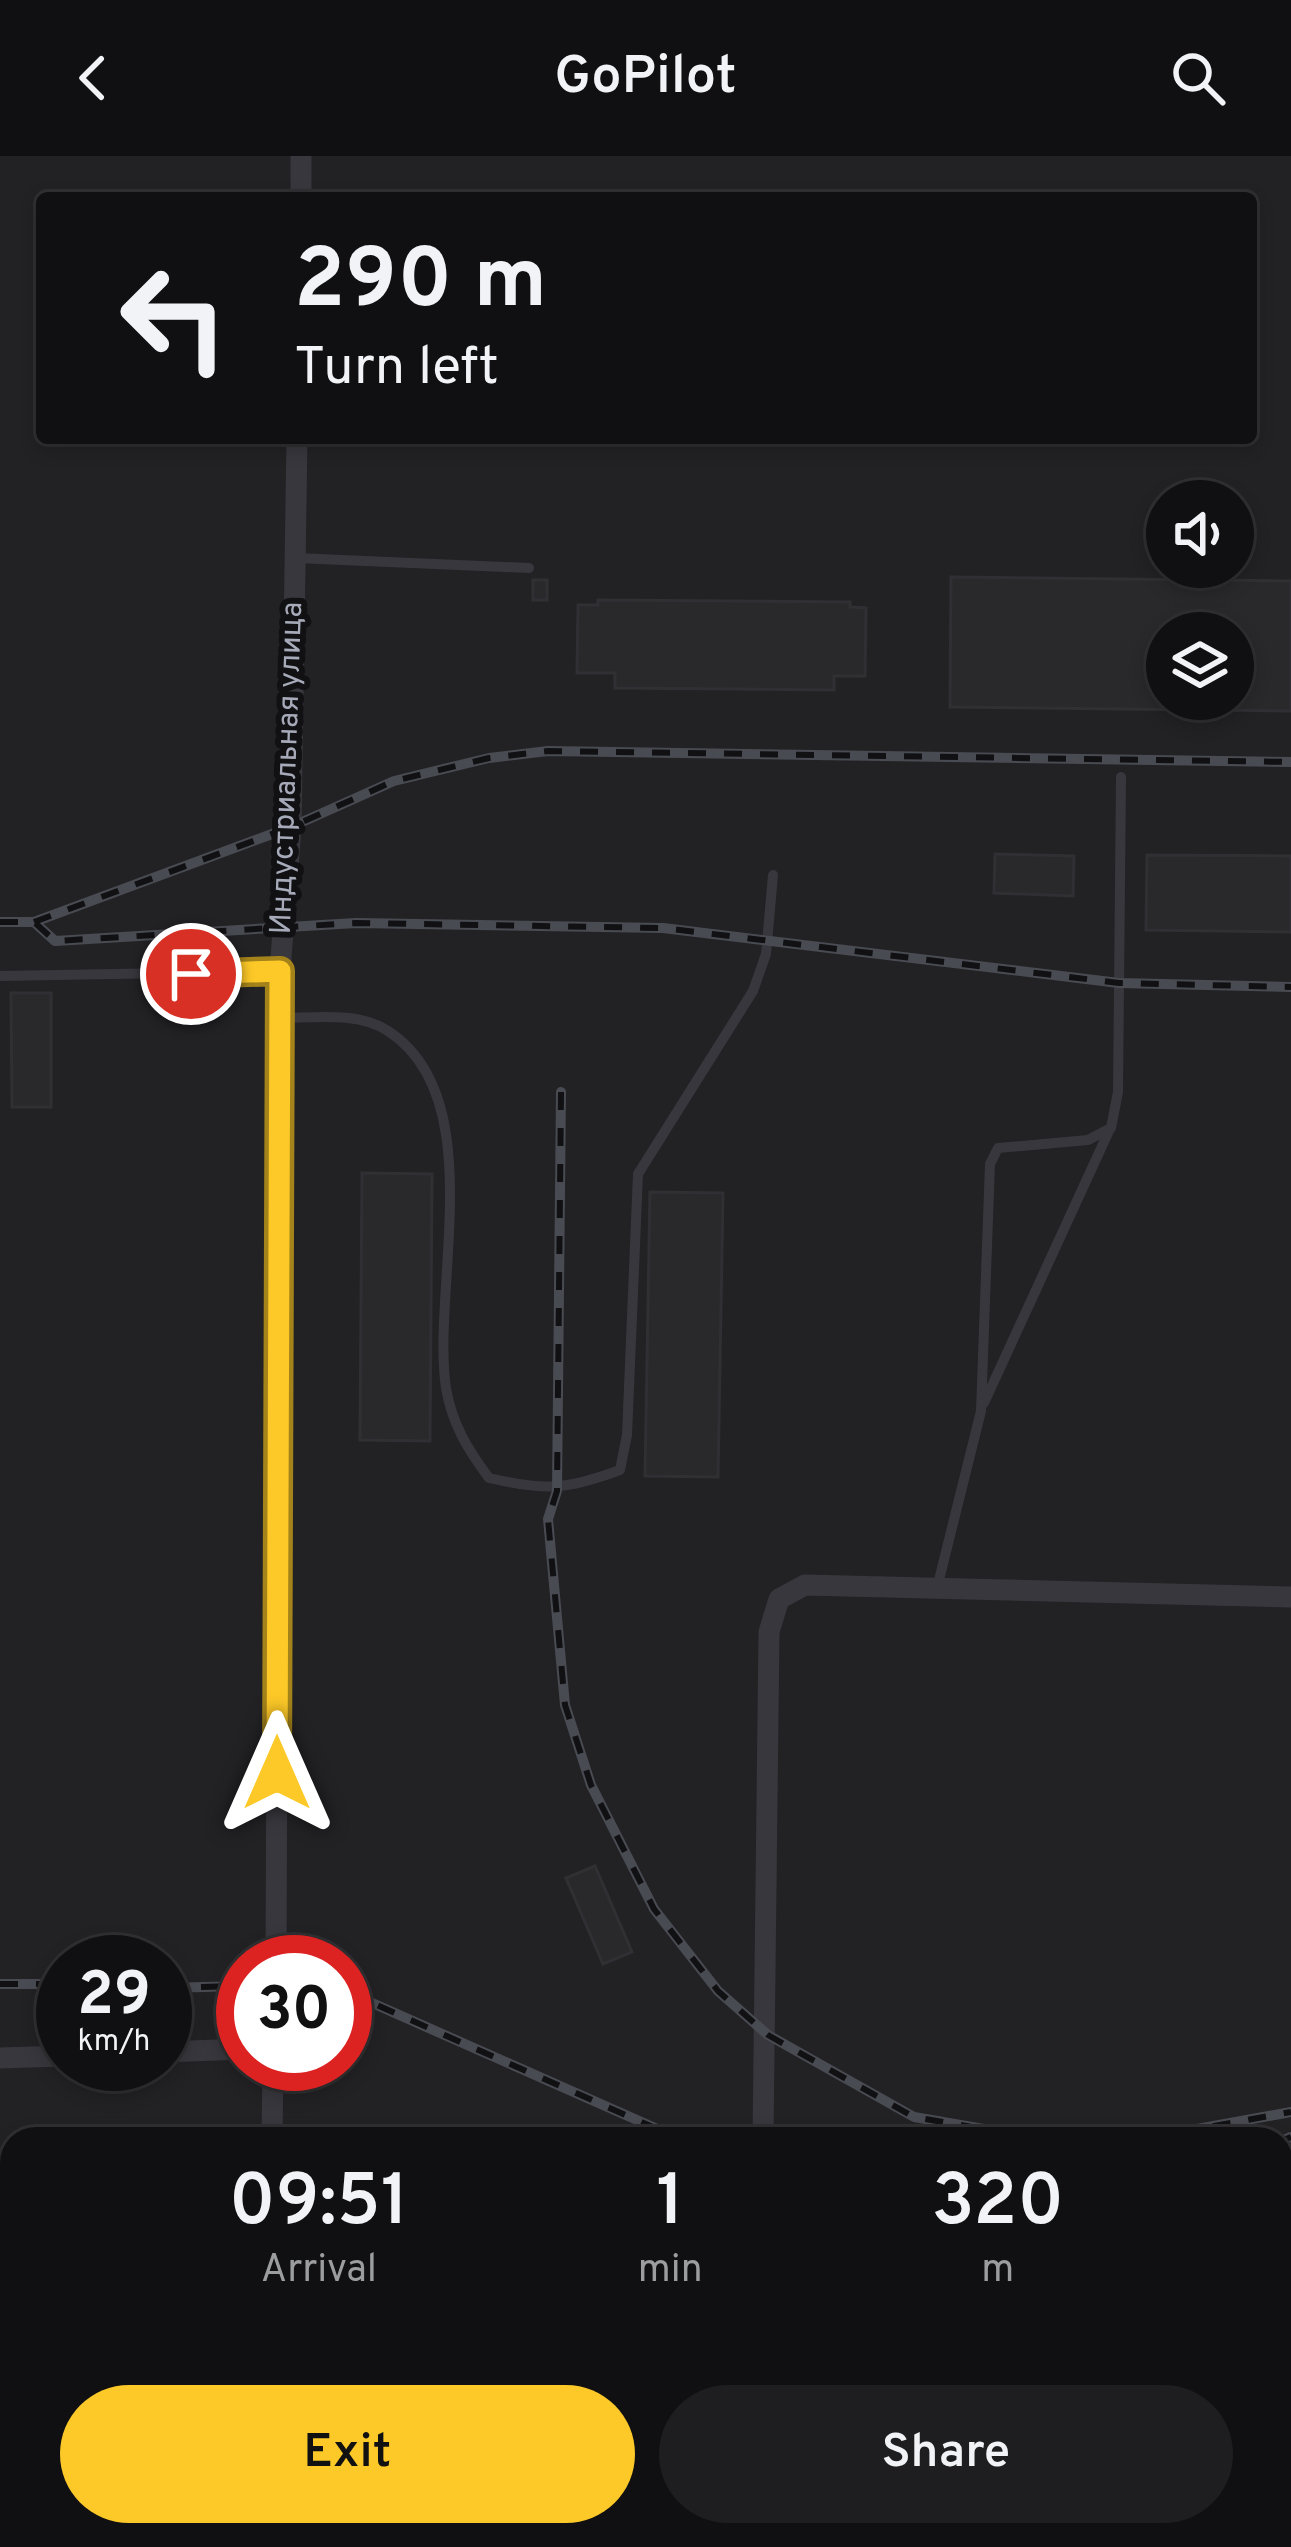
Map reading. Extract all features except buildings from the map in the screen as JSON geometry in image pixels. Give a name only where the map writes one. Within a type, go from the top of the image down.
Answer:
[{"type":"street","points":[[301,192],[302,156]]},
{"type":"street","name":"Индустриальная улица","points":[[276,1935],[280,971],[291,827],[297,444]]},
{"type":"street","points":[[764,2127],[769,1632],[778,1599],[805,1585],[1291,1597]]},
{"type":"street","points":[[0,2059],[36,2057]]},
{"type":"street","points":[[272,2127],[273,2091]]},
{"type":"lane","points":[[296,558],[529,568]]},
{"type":"lane","points":[[981,1411],[1111,1128],[1119,1073],[1121,777]]},
{"type":"lane","points":[[280,1018],[352,1018],[388,1031],[425,1073],[450,1141],[446,1387],[462,1443],[489,1478],[557,1490],[579,1485],[620,1470],[627,1435],[638,1174],[753,991],[766,953],[773,875]]},
{"type":"lane","points":[[0,976],[280,971]]},
{"type":"lane","points":[[938,1588],[963,1502],[981,1411],[990,1164],[998,1148],[1088,1140],[1111,1128]]},
{"type":"shaded area","points":[[0,156],[1291,156],[1291,2127],[0,2127]]},
{"type":"railway","points":[[34,922],[291,827],[394,781],[489,758],[548,751],[1291,762]]},
{"type":"railway","points":[[0,922],[34,922],[55,941],[356,923],[663,928],[1119,983],[1291,987]]},
{"type":"railway","points":[[561,1092],[557,1491],[548,1519],[565,1705],[591,1785],[654,1909],[718,1991],[768,2035],[914,2117],[972,2127]]},
{"type":"railway","points":[[0,1984],[36,1984]]},
{"type":"railway","points":[[192,1987],[216,1987]]},
{"type":"railway","points":[[372,2003],[653,2127]]},
{"type":"railway","points":[[1208,2127],[1291,2112]]},
{"type":"route","points":[[191,974],[280,971],[277,1773]]}]
